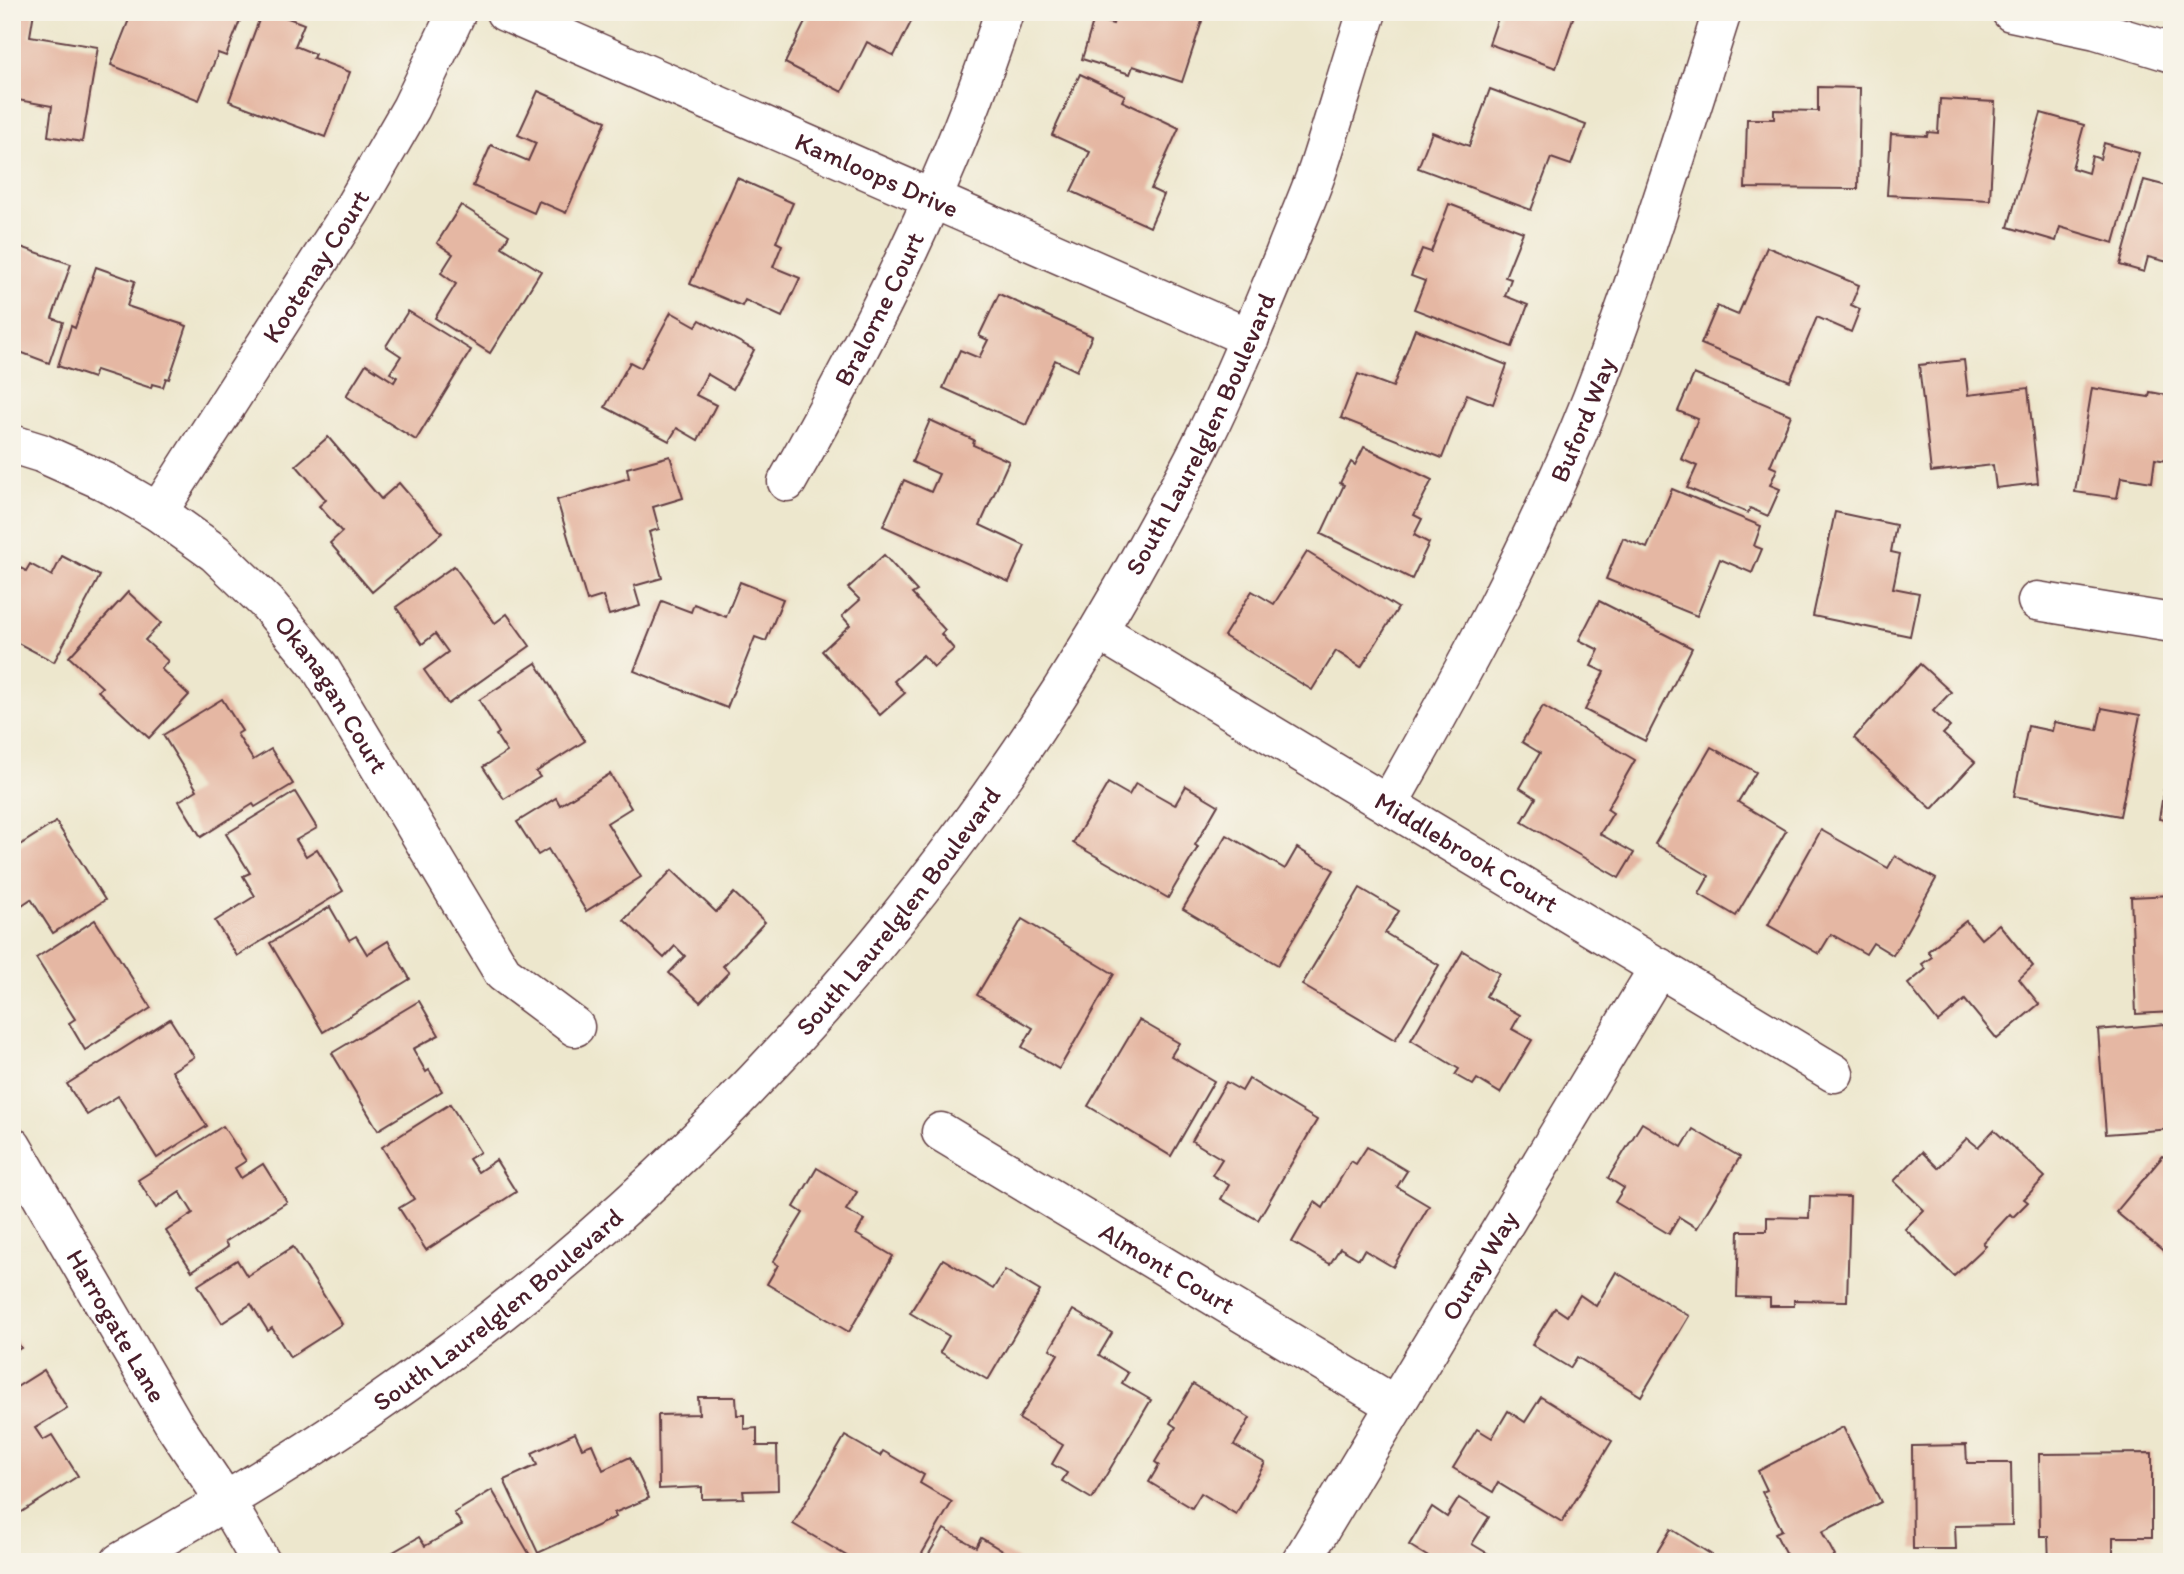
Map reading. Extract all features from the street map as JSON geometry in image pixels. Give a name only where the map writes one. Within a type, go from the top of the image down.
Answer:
[{"type":"street","name":"Kootenay Court","points":[[158,512],[352,210],[411,108],[457,12]]},
{"type":"street","name":"Kamloops Drive","points":[[505,12],[1250,338]]},
{"type":"street","name":"Bralorne Court","points":[[787,482],[887,299],[933,200],[990,57],[1004,12]]},
{"type":"street","name":"South Laurelglen Boulevard","points":[[120,1562],[226,1502],[375,1406],[482,1326],[585,1242],[684,1152],[777,1057],[865,958],[949,853],[1026,745],[1099,631],[1206,436],[1250,338],[1316,173],[1367,12]]},
{"type":"street","name":"Buford Way","points":[[1388,805],[1475,649],[1530,538],[1591,400],[1643,259],[1722,12]]},
{"type":"street","points":[[2011,12],[2098,21],[2172,53]]},
{"type":"street","name":"Okanagan Court","points":[[12,444],[41,453],[107,482],[158,512],[215,554],[267,603],[319,666],[503,973],[575,1027]]},
{"type":"street","points":[[2037,601],[2172,623]]},
{"type":"street","name":"Middlebrook Court","points":[[1099,631],[1834,1073]]},
{"type":"street","name":"Ouray Way","points":[[1301,1562],[1659,967]]},
{"type":"street","name":"Almont Court","points":[[941,1132],[1395,1405]]},
{"type":"street","name":"Harrogate Lane","points":[[12,1146],[175,1426],[226,1502],[261,1562]]},
{"type":"building","points":[[12,12],[34,12],[30,36],[98,47],[82,142],[48,136],[52,106],[12,99]]},
{"type":"building","points":[[132,12],[153,12],[168,19],[171,12],[189,16],[191,12],[243,13],[226,56],[218,53],[199,100],[111,65]]},
{"type":"building","points":[[262,12],[272,12],[304,24],[295,46],[315,54],[313,58],[350,72],[325,137],[229,101]]},
{"type":"building","points":[[810,12],[916,12],[894,56],[867,42],[842,92],[785,63]]},
{"type":"building","points":[[1116,12],[1205,12],[1182,82],[1133,66],[1130,74],[1082,59],[1094,19],[1113,24]]},
{"type":"building","points":[[1500,12],[1575,12],[1556,68],[1489,44]]},
{"type":"building","points":[[1080,74],[1125,95],[1122,101],[1179,128],[1151,189],[1164,195],[1150,227],[1071,191],[1090,152],[1052,135]]},
{"type":"building","points":[[1818,87],[1860,88],[1858,189],[1745,188],[1747,119],[1774,119],[1774,110],[1818,111]]},
{"type":"building","points":[[1490,89],[1586,125],[1571,165],[1551,158],[1531,210],[1418,168],[1432,132],[1469,146]]},
{"type":"building","points":[[538,91],[606,121],[566,213],[539,201],[534,213],[473,186],[491,145],[528,161],[536,143],[518,135]]},
{"type":"building","points":[[1940,99],[1995,102],[1990,200],[1887,195],[1891,134],[1927,136],[1928,132],[1938,133]]},
{"type":"building","points":[[2041,113],[2084,125],[2072,168],[2088,173],[2092,156],[2100,159],[2104,143],[2139,153],[2114,243],[2060,227],[2056,241],[2008,227]]},
{"type":"building","points":[[737,178],[793,203],[776,242],[782,245],[773,267],[800,278],[782,317],[745,300],[742,306],[690,284]]},
{"type":"building","points":[[2144,180],[2167,186],[2169,180],[2172,181],[2172,263],[2148,257],[2144,272],[2120,265]]},
{"type":"building","points":[[1449,204],[1523,232],[1505,277],[1511,279],[1505,296],[1528,305],[1512,347],[1414,309],[1425,281],[1411,276],[1422,249],[1431,252]]},
{"type":"building","points":[[461,205],[509,235],[502,247],[541,271],[490,353],[435,318],[456,284],[441,273],[453,254],[437,243]]},
{"type":"building","points":[[12,244],[71,264],[52,318],[63,322],[49,363],[12,349],[12,339],[19,317],[12,315]]},
{"type":"building","points":[[1767,247],[1859,285],[1851,305],[1860,309],[1851,332],[1817,317],[1790,381],[1701,344],[1717,306],[1738,315]]},
{"type":"building","points":[[96,267],[135,281],[127,306],[187,326],[169,379],[166,378],[163,387],[152,384],[151,388],[96,370],[93,378],[58,366],[71,326],[75,328]]},
{"type":"building","points":[[999,294],[1092,336],[1077,371],[1055,360],[1026,425],[943,388],[960,350],[979,358],[988,340],[979,336]]},
{"type":"building","points":[[408,311],[471,350],[416,440],[346,396],[366,364],[394,382],[397,377],[390,373],[401,356],[386,346]]},
{"type":"building","points":[[671,312],[696,326],[700,320],[754,350],[733,389],[707,374],[696,395],[716,405],[698,440],[677,428],[669,441],[605,407],[630,362],[641,368]]},
{"type":"building","points":[[1415,329],[1507,365],[1493,404],[1467,394],[1442,458],[1341,418],[1358,374],[1393,387]]},
{"type":"building","points":[[1964,360],[1968,395],[2028,388],[2038,483],[1996,488],[1993,465],[1931,472],[1919,365]]},
{"type":"building","points":[[1694,374],[1791,415],[1770,466],[1777,469],[1770,485],[1780,489],[1768,516],[1750,508],[1748,513],[1687,488],[1697,466],[1681,459],[1698,419],[1678,411]]},
{"type":"building","points":[[2092,388],[2149,397],[2150,392],[2172,396],[2172,462],[2155,459],[2152,482],[2121,477],[2117,498],[2075,492]]},
{"type":"building","points":[[930,420],[974,440],[973,445],[1009,461],[980,525],[1025,546],[1009,582],[883,526],[904,480],[931,492],[939,474],[912,462]]},
{"type":"building","points":[[328,437],[381,499],[399,483],[442,533],[372,592],[330,543],[342,532],[319,506],[326,500],[296,465]]},
{"type":"building","points":[[1364,447],[1432,480],[1414,515],[1422,519],[1414,535],[1429,543],[1412,579],[1321,534],[1344,485],[1340,483],[1351,462],[1355,465]]},
{"type":"building","points":[[670,456],[683,498],[653,507],[659,529],[649,532],[662,578],[634,586],[640,606],[609,615],[603,596],[587,601],[557,500],[629,478],[627,468]]},
{"type":"building","points":[[1672,489],[1761,526],[1754,546],[1762,549],[1752,573],[1720,559],[1697,616],[1606,579],[1623,538],[1647,548]]},
{"type":"building","points":[[1835,512],[1896,525],[1891,552],[1900,554],[1893,588],[1919,593],[1910,636],[1813,616]]},
{"type":"building","points":[[1307,552],[1398,608],[1361,667],[1336,651],[1312,690],[1224,636],[1252,591],[1274,604]]},
{"type":"building","points":[[884,555],[917,591],[912,594],[945,630],[941,634],[954,649],[934,667],[923,655],[894,681],[905,693],[880,715],[822,651],[850,625],[842,616],[860,600],[848,588]]},
{"type":"building","points":[[62,556],[100,576],[54,662],[12,640],[12,563],[26,571],[30,564],[52,576]]},
{"type":"building","points":[[454,566],[495,623],[507,614],[530,646],[448,704],[424,670],[448,652],[435,634],[422,644],[396,607]]},
{"type":"building","points":[[740,582],[783,599],[766,641],[755,637],[727,708],[634,671],[662,601],[691,612],[694,604],[726,617]]},
{"type":"building","points":[[128,592],[161,623],[145,640],[168,661],[161,669],[189,695],[149,738],[98,691],[102,687],[69,657]]},
{"type":"building","points":[[1599,601],[1692,648],[1645,741],[1585,710],[1604,672],[1591,666],[1599,650],[1579,640]]},
{"type":"building","points":[[536,663],[585,741],[536,772],[540,777],[504,799],[483,767],[507,752],[479,700]]},
{"type":"building","points":[[1920,664],[1951,692],[1933,711],[1950,727],[1943,734],[1975,762],[1932,809],[1854,738]]},
{"type":"building","points":[[222,699],[242,731],[237,734],[253,760],[271,749],[293,784],[255,807],[253,804],[201,837],[179,801],[197,790],[163,735]]},
{"type":"building","points":[[1543,706],[1635,760],[1607,809],[1613,813],[1600,834],[1634,853],[1619,878],[1522,822],[1536,798],[1520,788],[1540,753],[1522,742]]},
{"type":"building","points":[[2102,708],[2140,715],[2120,816],[2014,796],[2028,726],[2052,731],[2054,722],[2097,730]]},
{"type":"building","points":[[1711,747],[1756,772],[1738,802],[1786,831],[1736,916],[1699,894],[1709,876],[1655,844]]},
{"type":"building","points":[[2172,752],[2172,821],[2159,819]]},
{"type":"building","points":[[610,774],[631,808],[607,823],[641,877],[586,911],[548,849],[538,855],[517,822],[556,798],[560,805]]},
{"type":"building","points":[[1108,783],[1129,795],[1136,783],[1175,805],[1186,786],[1218,805],[1195,845],[1198,847],[1168,898],[1073,843]]},
{"type":"building","points":[[295,792],[317,828],[296,840],[306,856],[317,849],[343,891],[237,956],[215,921],[255,896],[243,876],[250,873],[226,834]]},
{"type":"building","points":[[56,822],[105,900],[53,933],[31,899],[19,907],[12,898],[12,850]]},
{"type":"building","points":[[1821,830],[1888,868],[1895,856],[1936,879],[1893,955],[1873,943],[1866,954],[1831,934],[1819,954],[1768,925]]},
{"type":"building","points":[[1227,835],[1285,869],[1297,848],[1334,870],[1278,965],[1183,909]]},
{"type":"building","points":[[672,870],[716,912],[734,893],[765,922],[723,966],[729,972],[700,1002],[669,973],[685,956],[675,946],[664,958],[624,920]]},
{"type":"building","points":[[1360,888],[1399,911],[1385,933],[1439,965],[1395,1040],[1302,985]]},
{"type":"building","points":[[2172,895],[2172,1012],[2136,1014],[2131,897]]},
{"type":"building","points":[[330,907],[349,940],[356,936],[367,954],[388,941],[410,979],[323,1032],[270,943]]},
{"type":"building","points":[[1022,919],[1114,974],[1059,1069],[1022,1047],[1033,1028],[977,995]]},
{"type":"building","points":[[95,920],[151,1008],[85,1050],[69,1023],[75,1019],[36,958]]},
{"type":"building","points":[[1966,921],[1981,939],[1999,924],[2033,966],[2019,979],[2039,1004],[1997,1039],[1965,1000],[1938,1022],[1908,984],[1926,969],[1922,964],[1932,957],[1928,951]]},
{"type":"building","points":[[1463,951],[1499,973],[1486,996],[1520,1015],[1512,1029],[1532,1040],[1500,1093],[1477,1079],[1473,1085],[1455,1075],[1459,1069],[1411,1040]]},
{"type":"building","points":[[419,1001],[439,1035],[413,1049],[426,1072],[429,1070],[442,1091],[378,1130],[332,1053]]},
{"type":"building","points":[[170,1019],[194,1057],[172,1071],[207,1126],[157,1158],[118,1096],[87,1115],[67,1084]]},
{"type":"building","points":[[1139,1020],[1179,1043],[1171,1056],[1214,1081],[1171,1156],[1088,1106]]},
{"type":"building","points":[[2165,1024],[2169,1067],[2172,1067],[2172,1129],[2106,1134],[2098,1030]]},
{"type":"building","points":[[1249,1079],[1317,1120],[1258,1220],[1221,1199],[1229,1185],[1212,1175],[1222,1159],[1192,1141],[1226,1082],[1242,1091]]},
{"type":"building","points":[[450,1104],[480,1152],[469,1159],[478,1172],[496,1160],[516,1192],[426,1250],[399,1208],[414,1199],[382,1147]]},
{"type":"building","points":[[1642,1123],[1682,1147],[1693,1129],[1740,1157],[1697,1228],[1679,1217],[1669,1234],[1615,1202],[1624,1188],[1608,1178]]},
{"type":"building","points":[[223,1126],[246,1161],[235,1168],[241,1178],[263,1164],[287,1202],[225,1242],[228,1247],[192,1271],[166,1231],[193,1213],[180,1192],[156,1208],[138,1180]]},
{"type":"building","points":[[1994,1130],[2045,1177],[2024,1199],[2028,1202],[2013,1217],[2010,1214],[1983,1243],[1986,1246],[1954,1276],[1905,1229],[1924,1210],[1894,1181],[1922,1152],[1938,1168],[1967,1138],[1978,1147]]},
{"type":"building","points":[[1367,1147],[1407,1171],[1397,1187],[1429,1206],[1393,1267],[1364,1250],[1359,1259],[1340,1248],[1330,1264],[1292,1242],[1315,1202],[1323,1208],[1351,1161],[1356,1164]]},
{"type":"building","points":[[2163,1156],[2172,1163],[2172,1258],[2116,1212]]},
{"type":"building","points":[[817,1168],[857,1192],[846,1210],[864,1220],[856,1234],[893,1256],[849,1332],[767,1284],[778,1265],[773,1262],[803,1213],[794,1207]]},
{"type":"building","points":[[1810,1196],[1850,1197],[1847,1301],[1794,1300],[1794,1306],[1770,1306],[1770,1298],[1737,1297],[1739,1231],[1767,1231],[1767,1217],[1809,1218]]},
{"type":"building","points":[[293,1247],[342,1324],[290,1357],[272,1328],[268,1331],[251,1304],[222,1323],[198,1285],[237,1260],[247,1276]]},
{"type":"building","points":[[943,1259],[993,1289],[1005,1270],[1040,1291],[988,1380],[940,1352],[949,1336],[910,1313]]},
{"type":"building","points":[[1616,1272],[1689,1316],[1641,1396],[1577,1357],[1570,1368],[1532,1345],[1555,1308],[1567,1316],[1580,1295],[1596,1306]]},
{"type":"building","points":[[1073,1310],[1112,1333],[1099,1355],[1128,1373],[1122,1383],[1151,1400],[1092,1499],[1062,1481],[1067,1473],[1052,1464],[1063,1445],[1019,1419],[1058,1354],[1050,1349]]},
{"type":"building","points":[[12,1334],[21,1348],[12,1353]]},
{"type":"building","points":[[44,1370],[67,1408],[35,1428],[43,1440],[52,1435],[78,1476],[17,1515],[12,1508],[12,1390]]},
{"type":"building","points":[[1193,1384],[1250,1418],[1234,1445],[1265,1463],[1236,1514],[1201,1493],[1192,1508],[1149,1482],[1159,1465],[1155,1462],[1176,1427],[1170,1423]]},
{"type":"building","points":[[698,1397],[736,1397],[737,1415],[744,1415],[744,1429],[757,1428],[757,1446],[777,1446],[778,1490],[743,1491],[744,1498],[702,1499],[702,1487],[659,1489],[658,1415],[699,1414]]},
{"type":"building","points":[[1541,1397],[1612,1441],[1562,1522],[1498,1483],[1493,1492],[1453,1468],[1477,1429],[1492,1438],[1508,1411],[1525,1422]]},
{"type":"building","points":[[1843,1427],[1881,1502],[1822,1532],[1835,1556],[1824,1562],[1790,1562],[1775,1533],[1782,1530],[1762,1492],[1767,1490],[1758,1471]]},
{"type":"building","points":[[575,1433],[582,1448],[592,1444],[603,1470],[630,1457],[649,1498],[614,1513],[616,1517],[538,1553],[504,1480],[537,1465],[532,1453]]},
{"type":"building","points":[[845,1436],[880,1456],[883,1451],[924,1475],[920,1483],[952,1502],[917,1562],[857,1562],[793,1524]]},
{"type":"building","points":[[1966,1445],[1967,1463],[2011,1463],[2012,1525],[1955,1526],[1956,1549],[1913,1549],[1912,1446]]},
{"type":"building","points":[[2152,1453],[2152,1537],[2113,1537],[2113,1562],[2049,1562],[2048,1536],[2040,1536],[2039,1454]]},
{"type":"building","points":[[492,1490],[534,1562],[376,1562],[419,1537],[425,1546],[462,1525],[454,1513]]},
{"type":"building","points":[[1459,1498],[1489,1517],[1472,1544],[1502,1562],[1428,1562],[1430,1558],[1409,1545],[1432,1507],[1447,1517]]},
{"type":"building","points":[[944,1529],[976,1547],[981,1538],[1021,1562],[924,1562]]},
{"type":"building","points":[[1671,1529],[1723,1562],[1651,1562]]}]
